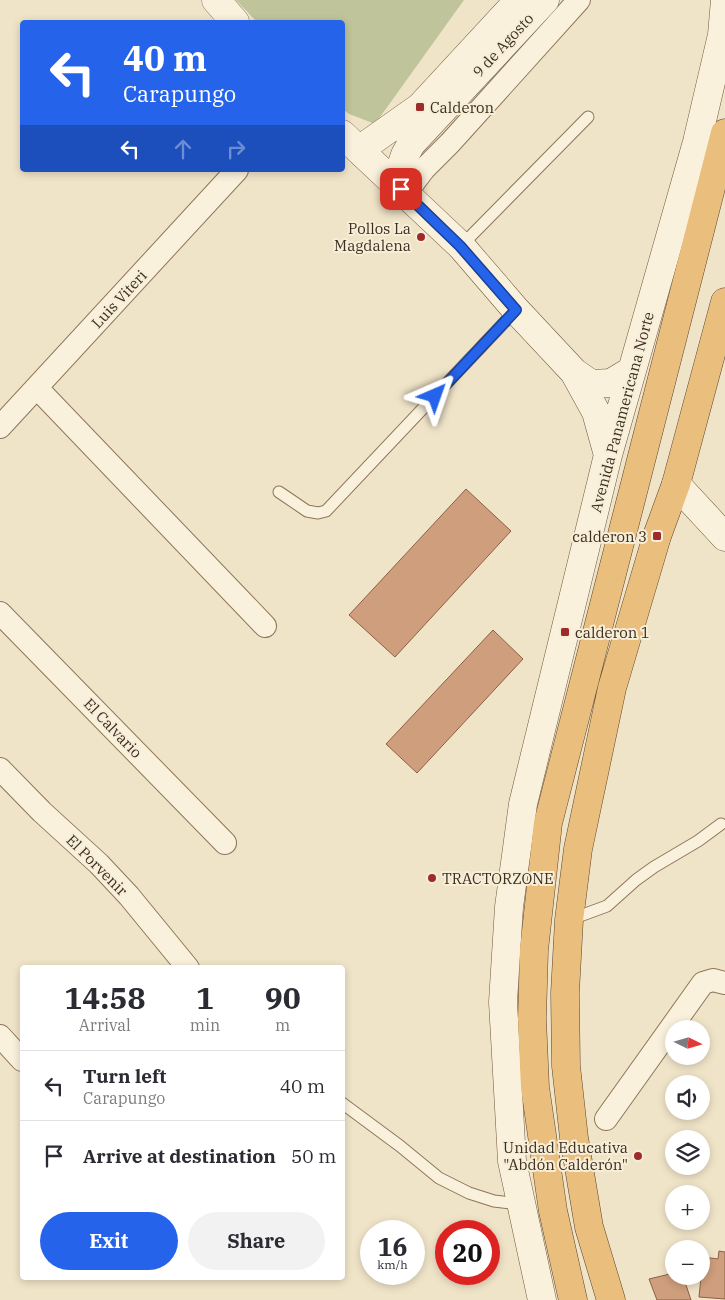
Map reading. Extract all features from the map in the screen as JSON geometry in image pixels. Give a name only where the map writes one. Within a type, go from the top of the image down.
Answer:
[{"type":"highway","name":"Avenida Panamericana Norte","points":[[573,1300],[553,1211],[534,1087],[532,1019],[534,950],[548,823],[725,134]]},
{"type":"highway","points":[[611,1300],[589,1227],[574,1138],[566,1066],[565,993],[569,920],[578,849],[612,688],[657,536],[676,484],[725,302]]},
{"type":"main road","points":[[216,0],[233,20]]},
{"type":"main road","name":"9 de Agosto","points":[[351,142],[420,107],[519,0]]},
{"type":"main road","name":"9 de Agosto","points":[[403,191],[401,167],[411,144],[545,0]]},
{"type":"main road","name":"Avenida Panamericana Norte","points":[[542,1300],[512,1161],[503,1002],[510,907],[523,804],[608,455],[698,142],[722,35],[725,0]]},
{"type":"main road","points":[[351,142],[460,246],[574,372],[591,384],[611,383],[631,371]]},
{"type":"main road","points":[[574,372],[596,412],[608,455]]},
{"type":"main road","points":[[676,484],[725,537]]},
{"type":"street","points":[[403,191],[457,135],[580,0]]},
{"type":"street","name":"Luis Viteri","points":[[4,412],[37,388],[235,172]]},
{"type":"street","points":[[37,388],[265,626]]},
{"type":"street","name":"El Calvario","points":[[0,613],[225,844]]},
{"type":"street","name":"El Porvenir","points":[[0,769],[42,812],[100,864],[186,965]]},
{"type":"street","points":[[606,1119],[703,983],[712,980],[725,983]]},
{"type":"street","points":[[0,1036],[20,1058]]},
{"type":"lane","points":[[460,246],[588,117]]},
{"type":"lane","points":[[279,492],[307,511],[318,513],[326,511],[516,310]]},
{"type":"lane","points":[[569,920],[607,906],[654,867],[698,841],[721,824]]},
{"type":"lane","points":[[345,1106],[400,1146],[439,1178],[468,1193],[494,1201],[521,1204]]},
{"type":"green space","points":[[236,0],[464,0],[375,124],[345,111],[345,20],[255,20]]},
{"type":"building","points":[[466,489],[511,531],[395,657],[349,615]]},
{"type":"building","points":[[493,630],[523,659],[417,773],[386,744]]},
{"type":"building","points":[[719,1251],[725,1252],[725,1299],[699,1297],[700,1285],[710,1285],[710,1258],[718,1259]]},
{"type":"building","points":[[665,1275],[665,1285],[686,1285],[691,1300],[657,1300],[649,1279]]},
{"type":"place","name":"Calderon","points":[[420,107]]},
{"type":"place","name":"Pollos La Magdalena","points":[[421,237]]},
{"type":"place","name":"calderon 3","points":[[657,536]]},
{"type":"place","name":"calderon 1","points":[[565,632]]},
{"type":"place","name":"TRACTORZONE","points":[[432,878]]},
{"type":"place","name":"Unidad Educativa \"Abdón Calderón\"","points":[[638,1156]]},
{"type":"route","points":[[401,189],[460,246],[516,310],[435,396]]}]
